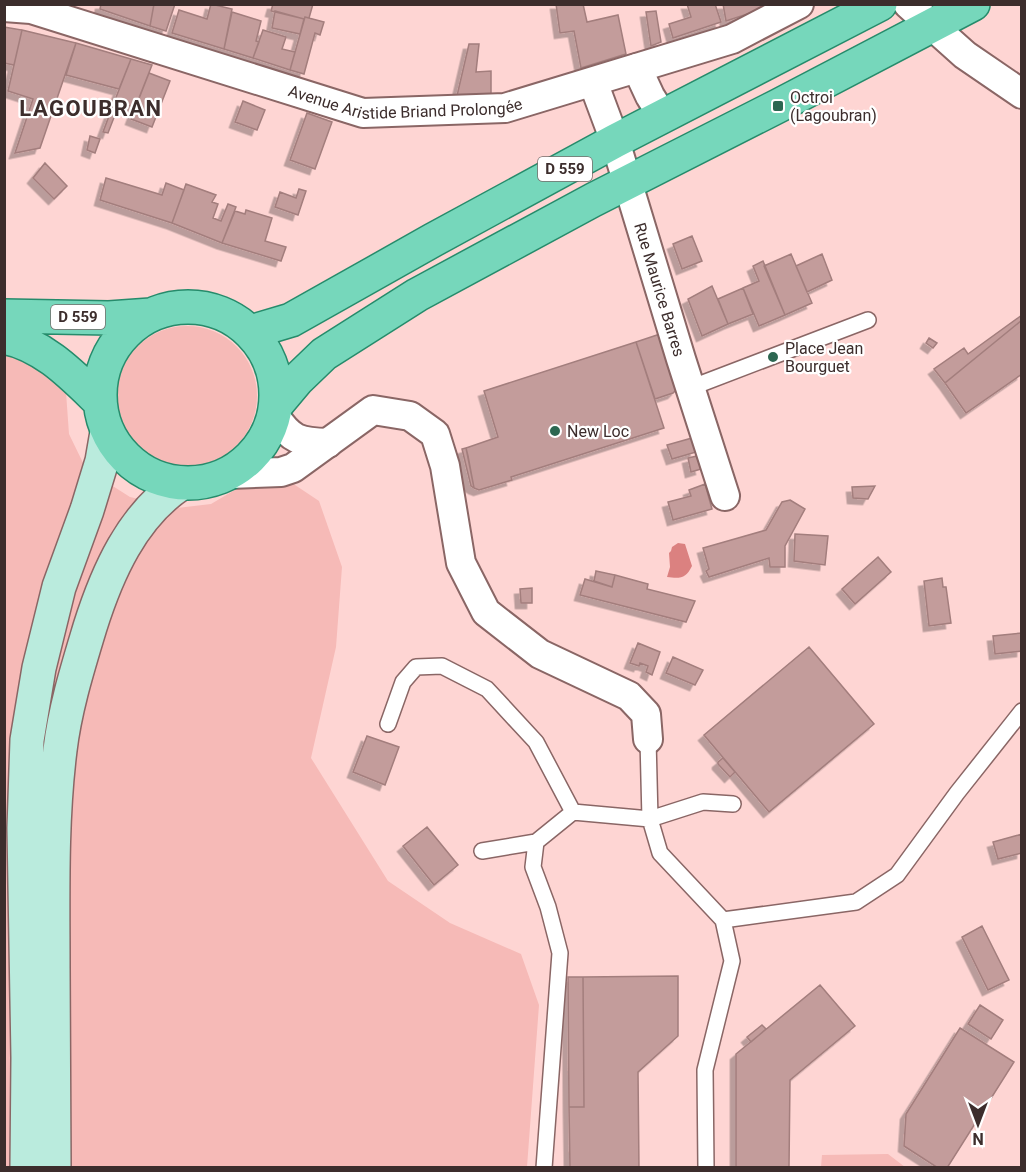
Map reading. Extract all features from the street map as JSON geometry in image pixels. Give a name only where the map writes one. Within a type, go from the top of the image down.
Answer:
[{"type":"main road","name":"D 559","points":[[251,333],[291,320],[615,141],[880,4]]},
{"type":"main road","name":"D 559","points":[[276,410],[298,379],[324,354],[408,300],[627,182],[973,4]]},
{"type":"main road","points":[[27,1167],[28,1058],[24,828],[27,740],[39,668],[59,586],[102,461],[104,417],[101,381],[107,360],[118,342],[132,327],[151,315],[177,308],[204,308],[229,317],[251,333],[267,354],[276,378],[276,410],[268,434],[259,450],[230,474],[206,482],[180,484],[158,479],[137,468],[120,452],[104,417]]},
{"type":"main road","name":"D 559","points":[[4,316],[109,318],[151,315]]},
{"type":"main road","name":"D 559","points":[[4,337],[45,353],[104,417]]},
{"type":"main road","points":[[54,1167],[53,828],[60,749],[73,683],[99,600],[114,565],[145,515],[163,495],[180,484]]},
{"type":"street","name":"Avenue Aristide Briand Prolongée","points":[[22,7],[363,113],[505,108],[732,39],[799,4]]},
{"type":"street","points":[[908,4],[931,27],[965,55],[1022,94]]},
{"type":"street","points":[[637,68],[663,117]]},
{"type":"street","name":"Rue Maurice Barres","points":[[593,82],[615,141],[725,496]]},
{"type":"street","points":[[276,410],[287,434],[309,442],[328,443]]},
{"type":"street","points":[[230,474],[281,472],[293,468],[374,410],[410,416],[435,434],[445,466],[461,563],[486,612],[540,654],[629,696],[646,714],[648,739]]},
{"type":"lane","points":[[690,388],[868,320]]},
{"type":"lane","points":[[388,724],[403,682],[416,667],[442,666],[487,689],[536,742],[573,812]]},
{"type":"lane","points":[[723,920],[856,902],[897,875],[957,793],[1022,711]]},
{"type":"lane","points":[[648,739],[650,819],[660,853],[723,920],[732,961],[705,1070],[706,1167]]},
{"type":"lane","points":[[482,851],[536,842],[573,812],[650,819],[703,802],[733,804]]},
{"type":"lane","points":[[536,842],[533,867],[548,907],[560,953],[544,1167]]},
{"type":"shaded area","points":[[187,326],[214,331],[237,346],[252,369],[257,396],[252,423],[237,446],[214,461],[187,466],[160,461],[137,446],[122,423],[117,396],[122,369],[137,346],[160,331]]},
{"type":"shaded area","points":[[4,350],[44,369],[66,392],[69,434],[86,469],[130,497],[177,508],[211,504],[257,477],[286,479],[319,501],[342,567],[336,647],[311,758],[388,881],[450,923],[521,954],[539,1005],[527,1167],[5,1167]]},
{"type":"shaded area","points":[[678,543],[685,544],[692,566],[682,577],[667,577],[670,567],[669,553]]},
{"type":"shaded area","points":[[888,1154],[905,1167],[821,1167],[822,1155]]},
{"type":"building","points":[[101,4],[154,4],[150,26],[100,9]]},
{"type":"building","points":[[154,4],[175,4],[166,31],[150,26]]},
{"type":"building","points":[[211,4],[232,9],[224,49],[172,33],[179,10],[207,19]]},
{"type":"building","points":[[273,4],[313,4],[309,18],[304,19],[271,11]]},
{"type":"building","points":[[556,4],[583,4],[587,22],[618,15],[626,54],[581,68],[574,31],[560,33]]},
{"type":"building","points":[[687,4],[715,4],[721,22],[673,38],[669,24],[691,17]]},
{"type":"building","points":[[723,4],[769,4],[769,7],[726,21]]},
{"type":"building","points":[[275,11],[304,19],[300,34],[272,28]]},
{"type":"building","points":[[656,11],[661,42],[651,46],[646,12]]},
{"type":"building","points":[[232,12],[261,21],[256,41],[259,42],[253,58],[224,49]]},
{"type":"building","points":[[305,17],[324,22],[320,35],[315,33],[304,74],[290,70]]},
{"type":"building","points":[[4,27],[22,30],[14,65],[4,63]]},
{"type":"building","points":[[22,30],[76,43],[40,148],[15,153],[33,99],[8,91]]},
{"type":"building","points":[[263,30],[286,37],[282,49],[295,52],[290,70],[253,58]]},
{"type":"building","points":[[76,43],[131,59],[119,89],[66,75]]},
{"type":"building","points":[[469,44],[479,44],[476,72],[491,71],[491,95],[456,100]]},
{"type":"building","points":[[131,59],[152,65],[135,108],[115,100]]},
{"type":"building","points":[[149,73],[170,81],[152,127],[131,119]]},
{"type":"building","points":[[115,100],[120,102],[108,133],[103,132]]},
{"type":"building","points":[[243,101],[265,110],[257,130],[235,122]]},
{"type":"building","points":[[307,113],[332,122],[315,169],[290,160]]},
{"type":"building","points":[[90,136],[100,139],[95,153],[87,150]]},
{"type":"building","points":[[45,163],[67,186],[54,199],[33,178]]},
{"type":"building","points":[[106,178],[162,195],[166,183],[184,190],[172,223],[100,200]]},
{"type":"building","points":[[186,184],[216,195],[212,202],[218,204],[213,218],[221,221],[228,204],[236,207],[222,243],[172,223]]},
{"type":"building","points":[[299,189],[306,191],[298,215],[275,207],[280,192],[296,198]]},
{"type":"building","points":[[246,210],[272,218],[265,241],[286,247],[281,261],[222,243],[235,211],[245,214]]},
{"type":"building","points":[[692,236],[702,261],[682,269],[673,244]]},
{"type":"building","points":[[791,254],[812,303],[785,315],[764,266]]},
{"type":"building","points":[[822,254],[832,280],[807,292],[796,266]]},
{"type":"building","points":[[763,261],[785,315],[759,326],[743,288],[759,281],[753,266]]},
{"type":"building","points":[[712,286],[728,324],[702,336],[688,299]]},
{"type":"building","points":[[743,288],[753,314],[728,324],[718,299]]},
{"type":"building","points":[[1022,315],[1022,320],[945,383],[934,369],[964,348],[968,354]]},
{"type":"building","points":[[1022,320],[1022,374],[966,413],[945,383]]},
{"type":"building","points":[[660,334],[677,389],[673,393],[655,399],[636,342]]},
{"type":"building","points":[[929,338],[937,343],[933,348],[926,343]]},
{"type":"building","points":[[636,342],[664,428],[511,477],[512,480],[479,490],[474,488],[466,448],[498,437],[484,391]]},
{"type":"building","points":[[692,438],[696,452],[672,459],[667,445]]},
{"type":"building","points":[[466,448],[474,488],[471,486],[462,449]]},
{"type":"building","points":[[697,456],[701,469],[691,472],[688,458]]},
{"type":"building","points":[[705,484],[712,509],[673,520],[668,502],[691,496],[689,490]]},
{"type":"building","points":[[875,486],[868,499],[853,498],[852,487]]},
{"type":"building","points":[[790,500],[805,509],[785,546],[785,567],[770,567],[769,558],[709,577],[703,548],[766,530],[782,502]]},
{"type":"building","points":[[795,534],[828,536],[825,565],[794,561]]},
{"type":"building","points":[[878,557],[891,572],[855,604],[842,589]]},
{"type":"building","points":[[596,571],[615,575],[612,587],[594,581]]},
{"type":"building","points":[[615,575],[648,584],[647,589],[695,601],[686,622],[580,595],[585,579],[612,587]]},
{"type":"building","points":[[942,578],[943,587],[946,587],[951,623],[929,626],[924,581]]},
{"type":"building","points":[[532,588],[532,603],[521,603],[520,589]]},
{"type":"building","points":[[1022,633],[1022,651],[995,654],[993,636]]},
{"type":"building","points":[[638,643],[660,652],[652,675],[646,672],[648,666],[630,663]]},
{"type":"building","points":[[809,647],[874,724],[769,812],[704,735]]},
{"type":"building","points":[[673,657],[703,670],[695,685],[666,673]]},
{"type":"building","points":[[367,736],[399,747],[385,785],[353,772]]},
{"type":"building","points":[[723,758],[735,772],[730,777],[718,764]]},
{"type":"building","points":[[427,827],[458,865],[434,885],[403,846]]},
{"type":"building","points":[[1022,834],[1022,853],[998,859],[993,842]]},
{"type":"building","points":[[982,926],[1009,980],[988,990],[962,937]]},
{"type":"building","points":[[678,976],[678,1036],[638,1072],[639,1168],[570,1168],[569,1107],[584,1107],[583,977]]},
{"type":"building","points":[[568,977],[583,977],[584,1107],[569,1107]]},
{"type":"building","points":[[820,985],[855,1026],[790,1080],[789,1168],[736,1168],[736,1054]]},
{"type":"building","points":[[980,1005],[1003,1020],[991,1039],[968,1024]]},
{"type":"building","points":[[762,1025],[766,1029],[751,1042],[747,1037]]},
{"type":"building","points":[[960,1028],[1014,1062],[947,1168],[938,1168],[904,1146],[906,1114]]},
{"type":"place","name":"Octroi (Lagoubran)","points":[[778,106]]},
{"type":"place","name":"Place Jean Bourguet","points":[[773,357]]},
{"type":"place","name":"New Loc","points":[[555,431]]},
{"type":"district","name":"LAGOUBRAN","points":[[91,108]]}]
